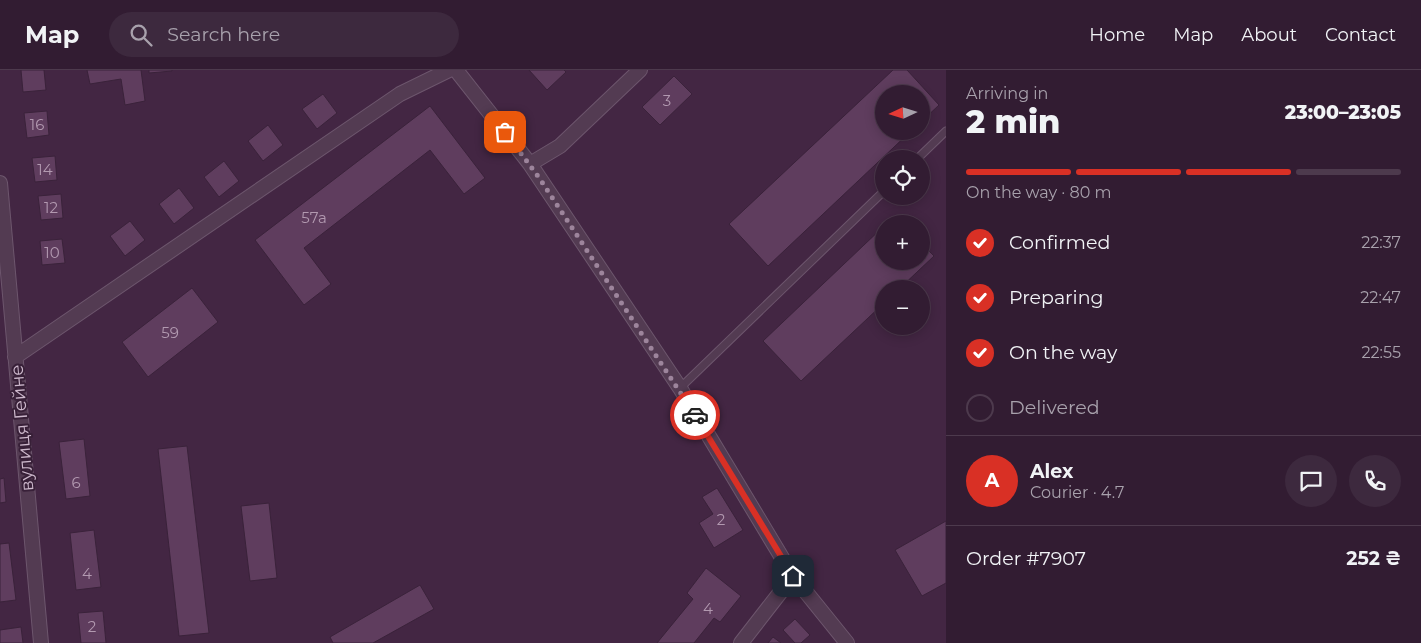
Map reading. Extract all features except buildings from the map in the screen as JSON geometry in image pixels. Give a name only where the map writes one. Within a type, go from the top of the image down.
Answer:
[{"type":"street","points":[[15,357],[400,94],[449,70]]},
{"type":"street","points":[[456,70],[530,164],[680,388],[793,576],[847,643]]},
{"type":"street","points":[[530,164],[560,146],[640,70]]},
{"type":"street","name":"вулиця Гейне","points":[[0,183],[41,643]]},
{"type":"street","points":[[741,643],[793,576]]},
{"type":"lane","points":[[926,150],[946,131]]},
{"type":"lane","points":[[680,388],[875,200]]},
{"type":"way so far","points":[[505,132],[530,164],[680,388],[695,415]]},
{"type":"route","points":[[695,415],[793,576]]}]
